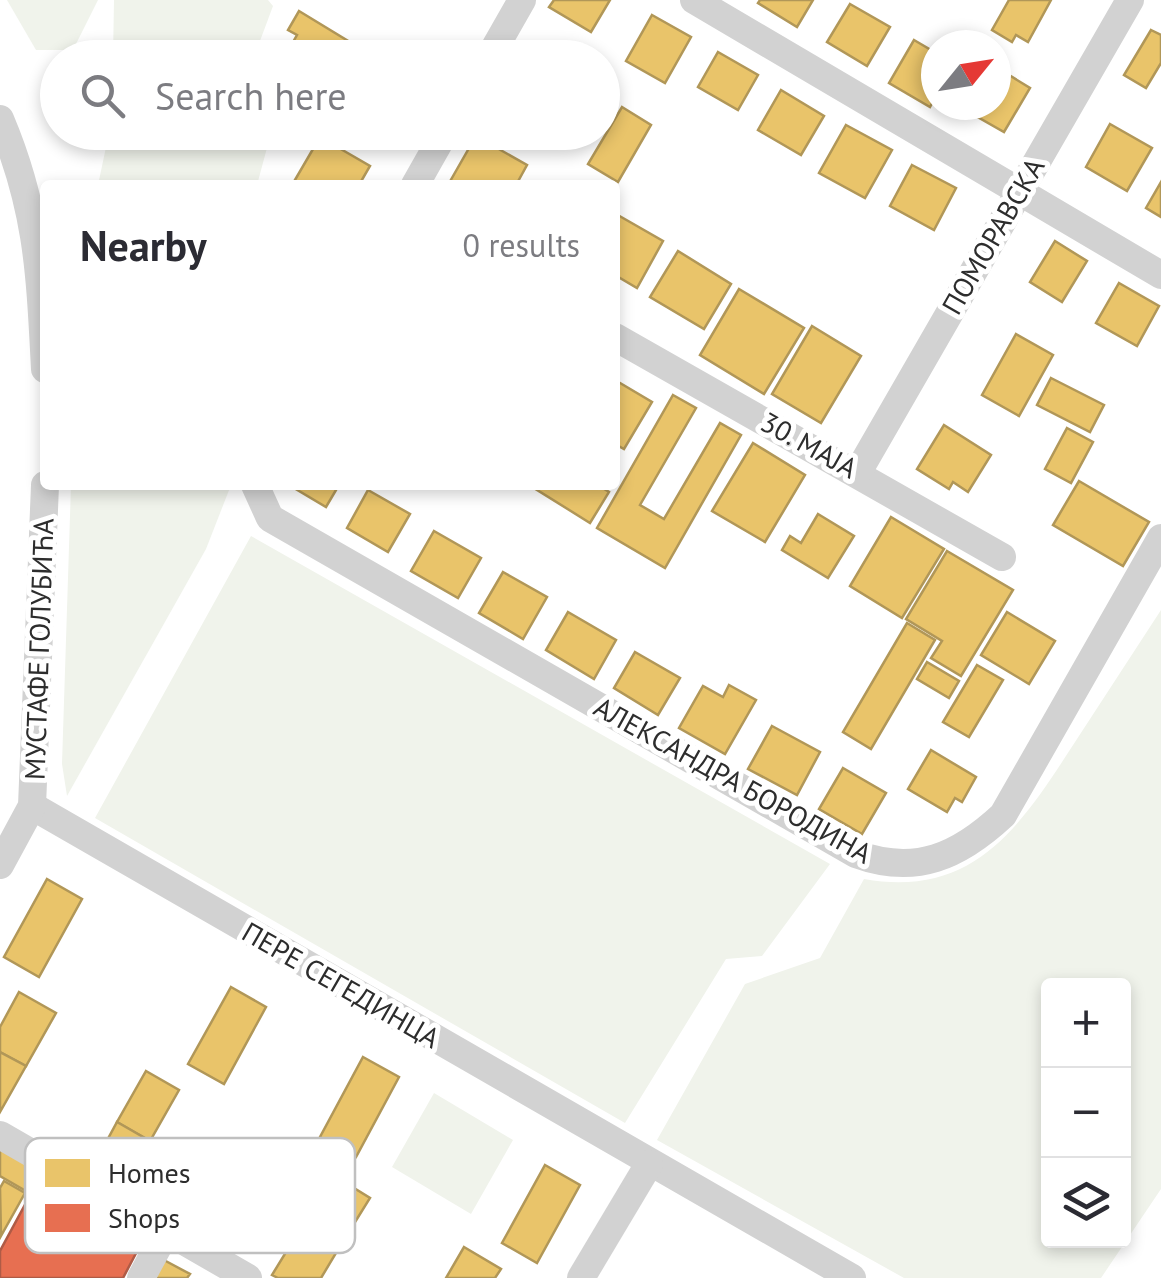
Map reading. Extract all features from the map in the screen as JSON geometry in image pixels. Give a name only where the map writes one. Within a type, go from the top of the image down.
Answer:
[{"type":"street","points":[[499,40],[522,0]]},
{"type":"street","points":[[694,0],[1161,275]]},
{"type":"street","name":"ПОМОРАВСКА","points":[[858,472],[1130,0]]},
{"type":"street","points":[[0,119],[35,221],[40,295]]},
{"type":"street","points":[[418,180],[435,150]]},
{"type":"street","name":"30. МАЈА","points":[[620,340],[1002,557]]},
{"type":"street","name":"МУСТАФЕ ГОЛУБИЋА","points":[[0,864],[32,806],[45,490]]},
{"type":"street","name":"АЛЕКСАНДРА БОРОДИНА","points":[[256,490],[270,518],[856,854],[895,864],[939,860],[967,845],[1003,814],[1161,538]]},
{"type":"street","name":"ПЕРЕ СЕГЕДИНЦА","points":[[32,806],[852,1278]]},
{"type":"street","points":[[0,1135],[25,1150]]},
{"type":"street","points":[[582,1278],[649,1164]]},
{"type":"street","points":[[140,1278],[154,1253]]},
{"type":"street","points":[[203,1253],[248,1278]]},
{"type":"shaded area","points":[[7,0],[98,0],[78,40],[40,40],[40,50],[36,50]]},
{"type":"shaded area","points":[[114,0],[268,0],[273,6],[260,40],[113,40]]},
{"type":"shaded area","points":[[105,150],[266,150],[258,180],[99,180]]},
{"type":"shaded area","points":[[71,490],[229,490],[206,549],[67,796],[62,764]]},
{"type":"shaded area","points":[[251,536],[830,864],[762,956],[726,959],[625,1123],[95,818]]},
{"type":"shaded area","points":[[1161,610],[1161,1189],[1131,1234],[1131,978],[1041,978],[1041,1248],[1121,1248],[1101,1278],[904,1278],[657,1140],[745,984],[820,958],[864,879],[903,882],[937,877],[967,865],[993,848],[1016,825],[1057,770]]},
{"type":"shaded area","points":[[434,1093],[513,1140],[471,1214],[392,1167]]},
{"type":"building: Homes","points":[[554,0],[610,0],[591,32],[549,7]]},
{"type":"building: Homes","points":[[813,0],[797,27],[758,3]]},
{"type":"building: Homes","points":[[1009,0],[1051,0],[1028,42],[1016,35],[1011,41],[1011,30],[992,30]]},
{"type":"building: Homes","points":[[850,4],[890,27],[867,66],[827,42]]},
{"type":"building: Homes","points":[[299,11],[347,40],[294,40],[297,35],[288,30]]},
{"type":"building: Homes","points":[[652,15],[691,37],[665,83],[626,61]]},
{"type":"building: Homes","points":[[1151,30],[1161,35],[1161,63],[1146,88],[1124,75]]},
{"type":"building: Homes","points":[[914,40],[921,44],[921,102],[889,83]]},
{"type":"building: Homes","points":[[718,52],[758,75],[738,110],[698,87]]},
{"type":"building: Homes","points":[[1011,76],[1030,88],[1004,132],[983,120],[1011,120]]},
{"type":"building: Homes","points":[[781,90],[824,116],[801,155],[758,130]]},
{"type":"building: Homes","points":[[622,107],[651,125],[619,180],[615,180],[588,164],[596,150],[620,150]]},
{"type":"building: Homes","points":[[1110,124],[1152,148],[1127,191],[1086,167]]},
{"type":"building: Homes","points":[[846,125],[892,150],[865,198],[819,173]]},
{"type":"building: Homes","points":[[312,150],[342,150],[370,166],[362,180],[295,180]]},
{"type":"building: Homes","points":[[468,150],[501,150],[527,165],[519,180],[451,180]]},
{"type":"building: Homes","points":[[912,165],[956,188],[934,230],[890,206]]},
{"type":"building: Homes","points":[[1161,182],[1161,217],[1146,208]]},
{"type":"building: Homes","points":[[620,216],[663,241],[637,288],[620,278]]},
{"type":"building: Homes","points":[[1055,241],[1087,261],[1062,302],[1030,282]]},
{"type":"building: Homes","points":[[678,251],[731,284],[704,329],[650,297]]},
{"type":"building: Homes","points":[[1119,283],[1159,306],[1137,346],[1096,323]]},
{"type":"building: Homes","points":[[739,289],[804,328],[764,394],[700,355]]},
{"type":"building: Homes","points":[[812,326],[861,356],[821,423],[772,394]]},
{"type":"building: Homes","points":[[1016,334],[1053,355],[1019,416],[982,395]]},
{"type":"building: Homes","points":[[1051,378],[1104,405],[1090,432],[1037,405]]},
{"type":"building: Homes","points":[[620,383],[652,402],[624,449],[620,447]]},
{"type":"building: Homes","points":[[673,395],[696,408],[640,505],[664,519],[720,423],[741,435],[665,568],[597,528]]},
{"type":"building: Homes","points":[[944,425],[991,455],[968,492],[953,482],[949,489],[917,469]]},
{"type":"building: Homes","points":[[1067,428],[1093,442],[1071,483],[1045,469]]},
{"type":"building: Homes","points":[[753,443],[805,475],[765,542],[712,511]]},
{"type":"building: Homes","points":[[1079,481],[1149,522],[1123,566],[1053,525]]},
{"type":"building: Homes","points":[[297,490],[336,490],[326,507]]},
{"type":"building: Homes","points":[[368,490],[410,514],[388,552],[347,528]]},
{"type":"building: Homes","points":[[537,490],[606,490],[609,492],[590,523]]},
{"type":"building: Homes","points":[[818,514],[854,536],[828,578],[782,550],[790,536],[801,543]]},
{"type":"building: Homes","points":[[891,517],[944,549],[902,618],[850,586]]},
{"type":"building: Homes","points":[[434,531],[481,558],[458,598],[411,571]]},
{"type":"building: Homes","points":[[947,551],[1013,590],[961,676],[931,658],[942,641],[906,619]]},
{"type":"building: Homes","points":[[503,572],[547,597],[523,639],[479,613]]},
{"type":"building: Homes","points":[[568,612],[616,640],[594,679],[546,650]]},
{"type":"building: Homes","points":[[1007,612],[1055,641],[1029,684],[981,655]]},
{"type":"building: Homes","points":[[907,623],[935,640],[871,749],[843,732]]},
{"type":"building: Homes","points":[[635,652],[680,678],[658,715],[614,688]]},
{"type":"building: Homes","points":[[927,662],[959,681],[949,698],[917,679]]},
{"type":"building: Homes","points":[[977,665],[1003,680],[969,737],[943,722]]},
{"type":"building: Homes","points":[[729,685],[756,700],[725,754],[679,728],[703,686],[723,697]]},
{"type":"building: Homes","points":[[772,726],[820,752],[797,795],[748,769]]},
{"type":"building: Homes","points":[[931,750],[976,777],[962,802],[955,798],[947,812],[908,789]]},
{"type":"building: Homes","points":[[843,768],[886,793],[862,834],[819,809]]},
{"type":"building: Homes","points":[[47,879],[82,899],[39,977],[4,957]]},
{"type":"building: Homes","points":[[231,987],[266,1007],[224,1084],[188,1064]]},
{"type":"building: Homes","points":[[19,992],[56,1013],[26,1066],[0,1052],[0,1027]]},
{"type":"building: Homes","points":[[0,1052],[26,1066],[0,1112]]},
{"type":"building: Homes","points":[[363,1057],[399,1077],[356,1157],[355,1138],[320,1137]]},
{"type":"building: Homes","points":[[146,1071],[179,1090],[152,1138],[117,1122]]},
{"type":"building: Homes","points":[[117,1122],[145,1138],[108,1138]]},
{"type":"building: Homes","points":[[0,1149],[25,1163],[25,1190],[0,1176]]},
{"type":"building: Homes","points":[[545,1165],[580,1185],[537,1263],[502,1243]]},
{"type":"building: Homes","points":[[4,1181],[25,1193],[1,1236],[0,1188]]},
{"type":"building: Homes","points":[[355,1189],[370,1198],[355,1222]]},
{"type":"building: Homes","points":[[464,1247],[501,1269],[495,1278],[446,1278]]},
{"type":"building: Homes","points":[[285,1253],[336,1253],[321,1278],[272,1275]]},
{"type":"building: Homes","points":[[162,1259],[190,1274],[187,1278],[152,1278]]},
{"type":"building: Shops","points":[[25,1205],[25,1253],[136,1253],[123,1278],[0,1278],[0,1251]]}]
